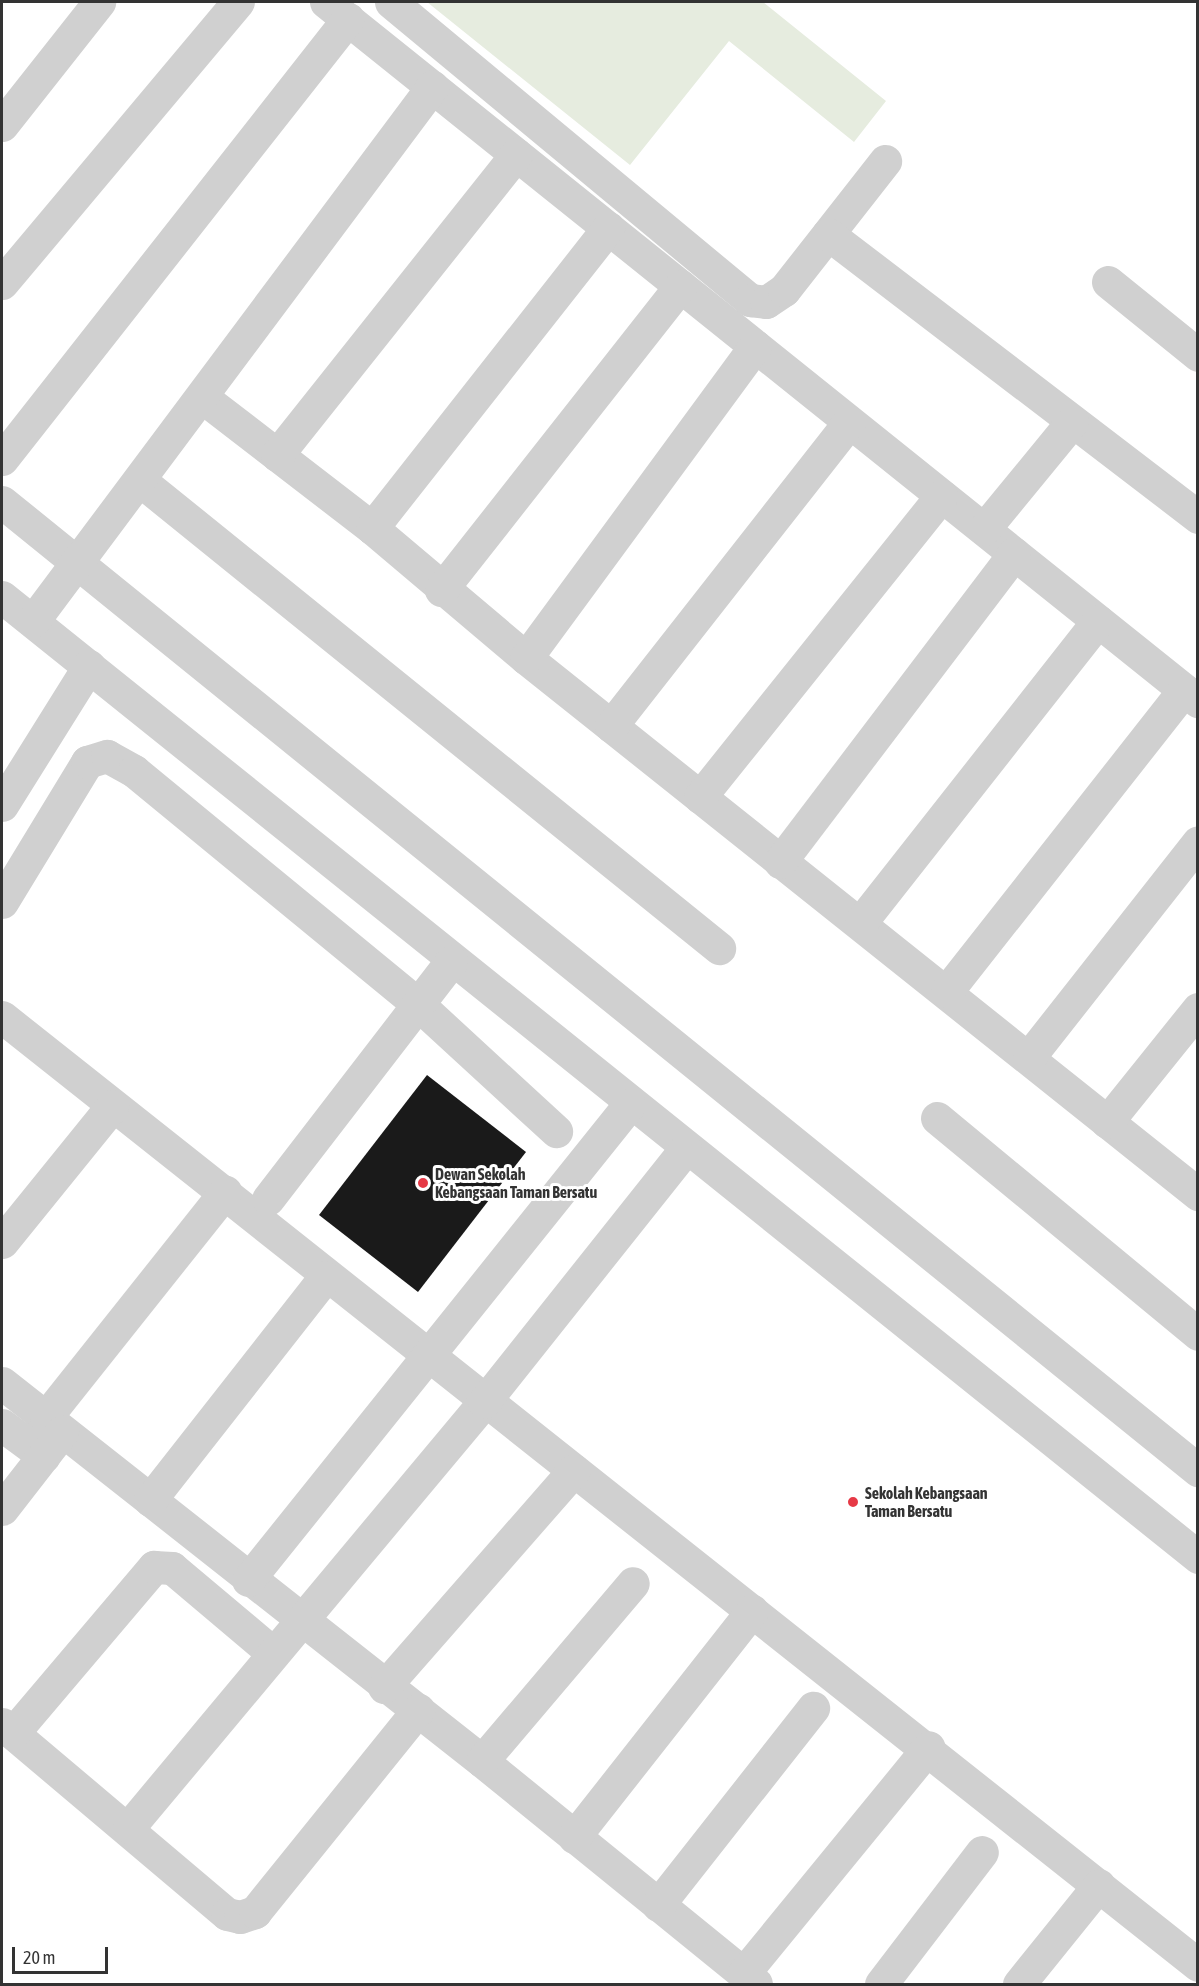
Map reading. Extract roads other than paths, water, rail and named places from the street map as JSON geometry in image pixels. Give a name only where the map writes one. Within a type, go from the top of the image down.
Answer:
[{"type":"street","points":[[2,125],[99,2]]},
{"type":"street","points":[[2,283],[238,2]]},
{"type":"street","points":[[391,2],[750,300],[776,298],[885,161]]},
{"type":"street","points":[[2,459],[337,10],[1190,696],[946,992]]},
{"type":"street","points":[[33,621],[75,561],[142,482],[202,397],[432,87]]},
{"type":"street","points":[[277,455],[516,154]]},
{"type":"street","points":[[372,528],[608,228]]},
{"type":"street","points":[[828,234],[1197,517]]},
{"type":"street","points":[[1108,282],[1197,355]]},
{"type":"street","points":[[441,590],[680,286]]},
{"type":"street","points":[[526,658],[755,346]]},
{"type":"street","points":[[202,397],[372,528],[441,590],[780,862],[861,922],[1107,1122],[1195,1186]]},
{"type":"street","points":[[611,726],[849,422]]},
{"type":"street","points":[[984,530],[1072,422]]},
{"type":"street","points":[[142,482],[719,948]]},
{"type":"street","points":[[700,797],[941,496]]},
{"type":"street","points":[[2,502],[1197,1470]]},
{"type":"street","points":[[780,862],[1014,554]]},
{"type":"street","points":[[2,597],[629,1105],[1197,1557]]},
{"type":"street","points":[[861,922],[1098,621]]},
{"type":"street","points":[[2,805],[89,666]]},
{"type":"street","points":[[2,902],[87,762],[107,756],[134,771],[420,1006],[556,1131]]},
{"type":"street","points":[[1029,1057],[1197,842]]},
{"type":"street","points":[[268,1199],[420,1006],[451,961]]},
{"type":"street","points":[[1107,1122],[1197,1009]]},
{"type":"street","points":[[2,1017],[112,1106],[225,1192],[325,1277],[428,1359],[929,1747],[1197,1965]]},
{"type":"street","points":[[248,1580],[428,1359],[629,1105]]},
{"type":"street","points":[[2,1242],[112,1106]]},
{"type":"street","points":[[937,1119],[1197,1334]]},
{"type":"street","points":[[129,1827],[484,1402],[684,1149]]},
{"type":"street","points":[[2,1509],[50,1435],[225,1192]]},
{"type":"street","points":[[150,1500],[325,1277]]},
{"type":"street","points":[[2,1383],[50,1435],[150,1500],[300,1621],[482,1761],[750,1979],[929,1747]]},
{"type":"street","points":[[2,1425],[50,1435]]},
{"type":"street","points":[[384,1687],[574,1470]]},
{"type":"street","points":[[273,1653],[172,1568],[154,1567],[7,1729],[129,1827],[227,1914],[255,1912],[418,1710]]},
{"type":"street","points":[[482,1761],[633,1583]]},
{"type":"street","points":[[574,1837],[752,1611]]},
{"type":"street","points":[[658,1905],[813,1708]]},
{"type":"street","points":[[881,1984],[982,1852]]},
{"type":"street","points":[[1019,1984],[1099,1885]]},
{"type":"place","name":"Dewan Sekolah Kebangsaan Taman Bersatu","points":[[423,1183]]},
{"type":"place","name":"Sekolah Kebangsaan Taman Bersatu","points":[[853,1502]]}]
